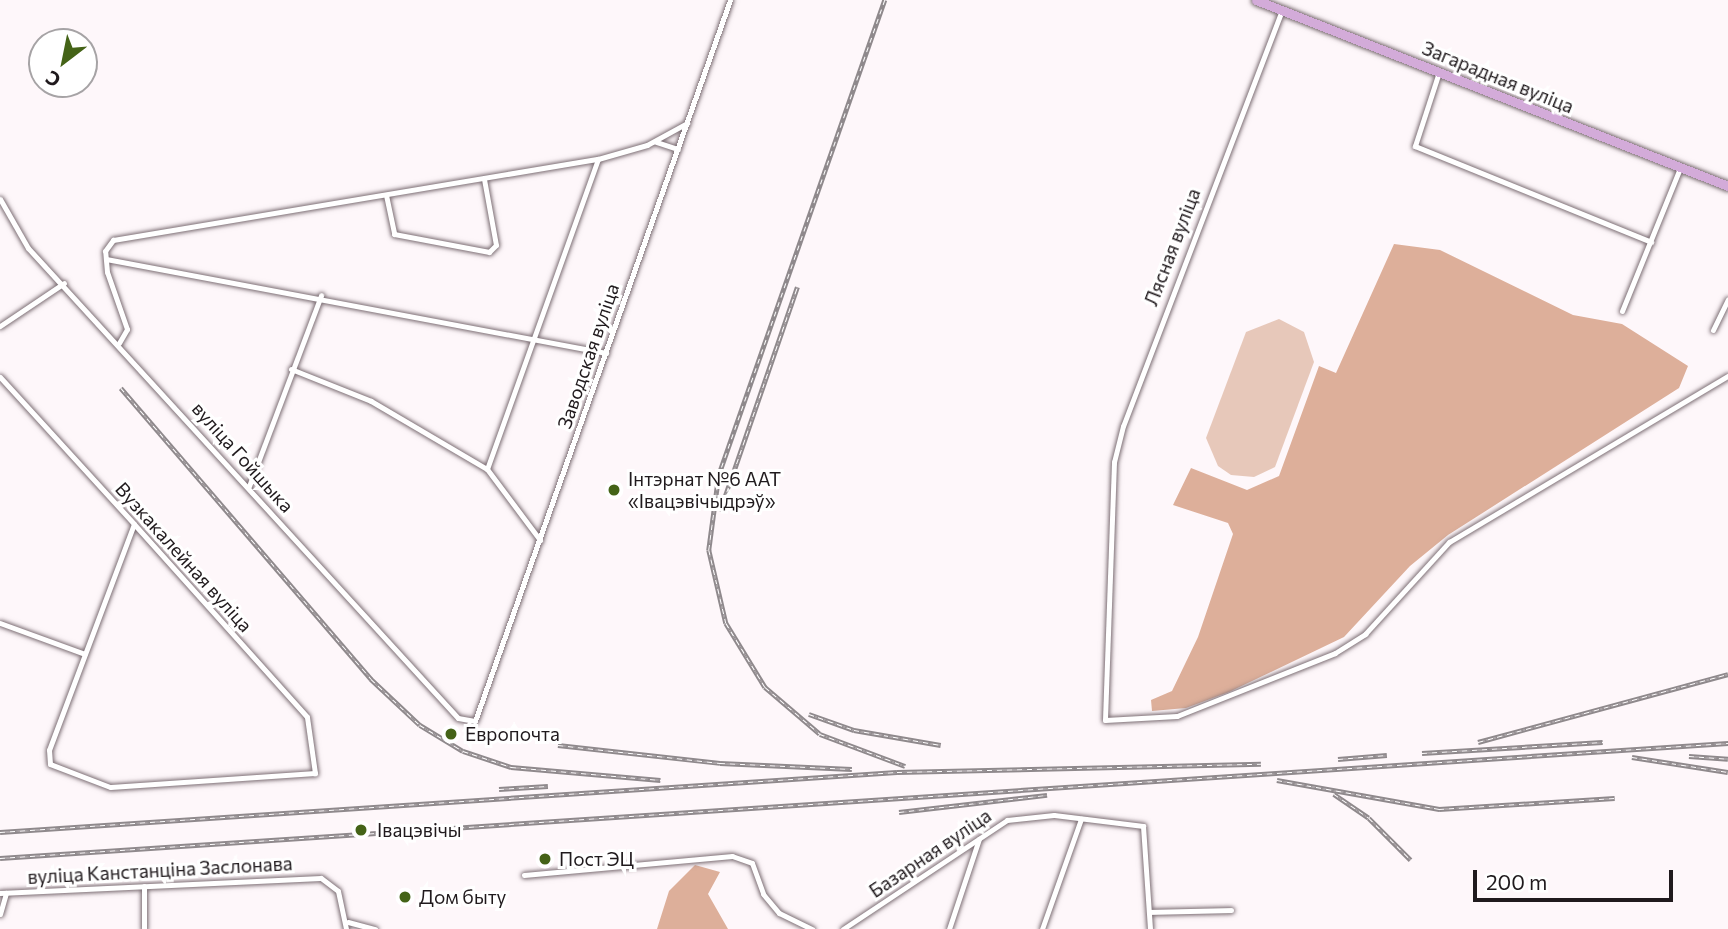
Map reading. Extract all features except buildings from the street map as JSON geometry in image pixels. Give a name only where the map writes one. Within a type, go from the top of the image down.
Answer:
[{"type":"main road","name":"Загарадная вуліца","points":[[1256,0],[1728,186]]},
{"type":"street","name":"Заводская вуліца","points":[[475,721],[730,0]]},
{"type":"street","name":"Лясная вуліца","points":[[1282,10],[1123,426],[1113,500],[1105,720],[1177,716],[1335,653],[1365,634],[1449,542],[1728,376]]},
{"type":"street","points":[[1439,72],[1415,146],[1651,242]]},
{"type":"street","points":[[118,343],[127,329],[106,259],[108,246],[120,238],[598,159],[656,142],[687,123]]},
{"type":"street","points":[[656,142],[678,149]]},
{"type":"street","points":[[487,469],[598,159]]},
{"type":"street","points":[[1622,311],[1680,168]]},
{"type":"street","points":[[386,195],[394,234],[489,252],[496,245],[484,179]]},
{"type":"street","name":"вуліца Гойшыка","points":[[0,199],[28,248],[64,283],[458,718],[475,721]]},
{"type":"street","points":[[106,259],[535,335],[606,353]]},
{"type":"street","points":[[0,316],[2,325],[64,283]]},
{"type":"street","points":[[249,486],[321,295]]},
{"type":"street","points":[[1713,330],[1728,299]]},
{"type":"street","points":[[291,369],[371,401],[487,469],[540,540]]},
{"type":"street","name":"Вузкакалейная вуліца","points":[[0,377],[307,717],[315,772],[110,787],[53,766],[49,750],[85,654]]},
{"type":"street","points":[[0,623],[85,654],[134,524]]},
{"type":"street","name":"Базарная вуліца","points":[[843,929],[979,839],[1021,817],[1081,819],[1143,827],[1149,912]]},
{"type":"street","points":[[1042,929],[1081,819]]},
{"type":"street","points":[[949,929],[979,839]]},
{"type":"street","points":[[524,875],[732,856],[752,863],[763,894],[779,913],[812,929]]},
{"type":"street","name":"вуліца Канстанціна Заслонава","points":[[3,893],[321,878],[338,891],[348,922]]},
{"type":"street","points":[[144,886],[144,929]]},
{"type":"street","points":[[0,914],[3,893]]},
{"type":"street","points":[[1150,929],[1149,912],[1231,910]]},
{"type":"street","points":[[346,929],[348,922],[375,929]]},
{"type":"shaded area","points":[[1394,244],[1440,250],[1573,315],[1622,324],[1688,366],[1679,388],[1448,535],[1410,566],[1344,637],[1229,692],[1186,708],[1152,711],[1151,700],[1172,691],[1198,637],[1233,534],[1228,523],[1173,505],[1191,468],[1247,490],[1279,476],[1319,366],[1336,373]]},
{"type":"shaded area","points":[[1279,319],[1304,332],[1314,362],[1275,467],[1254,477],[1231,475],[1218,466],[1206,438],[1246,332]]},
{"type":"shaded area","points":[[695,865],[720,872],[708,894],[728,929],[657,929],[669,891]]},
{"type":"railway","points":[[885,0],[719,475],[709,550],[726,623],[765,687],[820,734],[905,766]]},
{"type":"railway","points":[[720,511],[797,287]]},
{"type":"railway","points":[[121,388],[371,679],[420,725],[463,751],[511,767],[660,780]]},
{"type":"railway","points":[[1478,742],[1728,674]]},
{"type":"railway","points":[[809,714],[854,730],[941,745]]},
{"type":"railway","points":[[1422,753],[1603,742]]},
{"type":"railway","points":[[0,858],[1728,743]]},
{"type":"railway","points":[[558,745],[720,763],[852,769]]},
{"type":"railway","points":[[1338,759],[1387,755]]},
{"type":"railway","points":[[1689,756],[1728,759]]},
{"type":"railway","points":[[1632,757],[1728,772]]},
{"type":"railway","points":[[0,832],[897,772],[1261,764]]},
{"type":"railway","points":[[1277,780],[1439,809],[1615,798]]},
{"type":"railway","points":[[499,789],[548,786]]},
{"type":"railway","points":[[1334,794],[1369,818],[1411,860]]},
{"type":"railway","points":[[899,812],[1047,795]]},
{"type":"place","name":"Інтэрнат №6 ААТ «Івацэвічыдрэў»","points":[[614,490]]},
{"type":"place","name":"Европочта","points":[[451,734]]},
{"type":"place","name":"Івацэвічы","points":[[361,830]]},
{"type":"place","name":"Пост ЭЦ","points":[[545,859]]},
{"type":"place","name":"Дом быту","points":[[405,897]]}]
